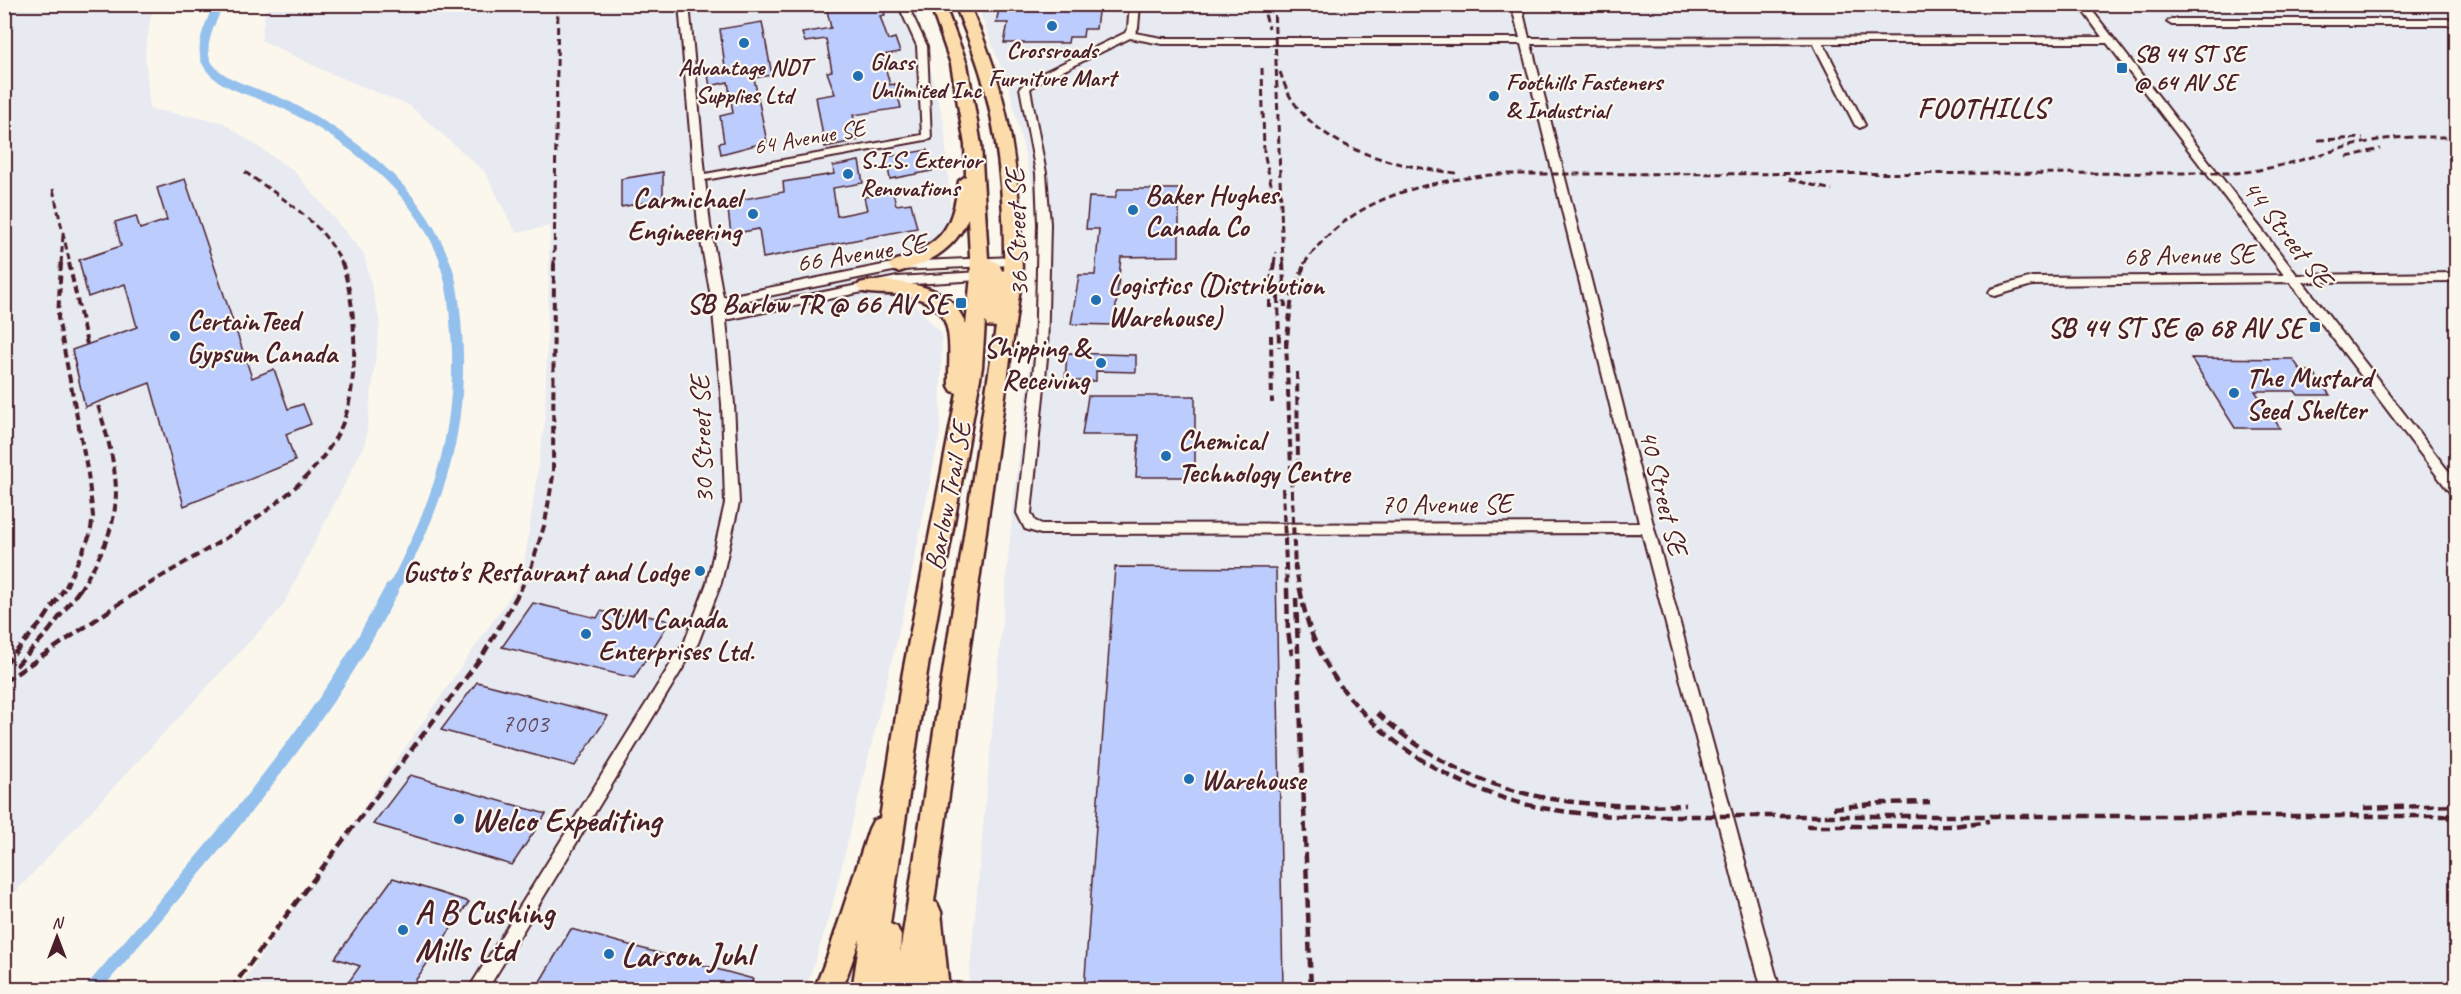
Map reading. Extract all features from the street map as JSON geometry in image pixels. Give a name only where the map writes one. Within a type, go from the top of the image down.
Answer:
[{"type":"main road","name":"Barlow Trail SE","points":[[866,990],[917,661],[972,367],[996,270],[958,64],[937,4]]},
{"type":"main road","name":"Barlow Trail SE","points":[[908,990],[998,378],[994,323],[1004,150],[993,89],[962,4]]},
{"type":"main road","points":[[897,266],[932,252],[951,238],[964,208],[973,145]]},
{"type":"main road","points":[[866,286],[922,291],[947,307],[960,339],[958,363],[963,414]]},
{"type":"main road","points":[[828,990],[842,955],[900,775]]},
{"type":"main road","points":[[883,990],[888,933],[888,858]]},
{"type":"main road","points":[[925,878],[935,990]]},
{"type":"street","name":"30 Street SE","points":[[477,990],[691,643],[714,583],[732,503],[728,404],[718,302],[704,225],[684,4]]},
{"type":"street","name":"64 Avenue SE","points":[[699,178],[927,137],[922,46],[903,4]]},
{"type":"street","points":[[1135,4],[1133,28],[1129,35],[1162,41],[2109,40]]},
{"type":"street","name":"40 Street SE","points":[[1516,4],[1647,528],[1771,990]]},
{"type":"street","name":"44 Street SE","points":[[2082,4],[2457,490]]},
{"type":"street","points":[[2172,22],[2457,22]]},
{"type":"street","name":"36 Street SE","points":[[1030,525],[1024,513],[1041,358],[1044,224],[1041,173],[1025,88],[1032,82],[1129,35]]},
{"type":"street","points":[[1817,40],[1860,125]]},
{"type":"street","name":"66 Avenue SE","points":[[718,302],[897,266],[996,270]]},
{"type":"street","name":"66 Avenue SE","points":[[718,318],[866,286],[996,270]]},
{"type":"street","name":"68 Avenue SE","points":[[1995,292],[2032,281],[2457,277]]},
{"type":"street","name":"70 Avenue SE","points":[[1030,525],[1041,529],[1647,528]]},
{"type":"shaded area","points":[[5,5],[153,5],[145,53],[150,109],[222,122],[294,171],[364,254],[380,322],[365,444],[282,607],[5,903]]},
{"type":"shaded area","points":[[266,5],[914,5],[944,122],[951,213],[942,242],[901,258],[907,296],[942,334],[940,432],[906,602],[830,915],[806,989],[237,990],[522,579],[545,420],[550,226],[516,233],[485,172],[410,106],[327,72],[261,40]]},
{"type":"shaded area","points":[[977,5],[2456,5],[2456,989],[968,990],[1014,495],[1041,268],[1032,184],[1009,88]]},
{"type":"building","points":[[865,4],[882,4],[885,15],[880,16],[888,40],[895,38],[900,52],[882,55],[890,85],[895,84],[901,108],[853,115],[859,140],[825,147],[816,97],[835,94],[827,72],[832,71],[826,39],[805,42],[802,33],[831,28],[827,10]]},
{"type":"building","name":"Crossroads Furniture Mart","points":[[1000,4],[1099,4],[1096,29],[1084,29],[1083,37],[1069,37],[1068,43],[1004,43],[1008,23],[996,23]]},
{"type":"building","points":[[762,22],[772,75],[754,78],[767,142],[721,154],[719,143],[724,142],[720,116],[733,113],[728,82],[710,86],[707,70],[725,67],[720,29]]},
{"type":"building","points":[[927,150],[932,171],[890,179],[886,157]]},
{"type":"building","points":[[859,161],[863,183],[833,188],[837,216],[867,210],[864,197],[893,192],[896,205],[911,203],[917,228],[763,258],[759,229],[731,234],[727,202],[784,192],[783,182],[834,174],[833,166]]},
{"type":"building","points":[[663,172],[663,199],[621,207],[621,179]]},
{"type":"building","name":"CertainTeed Gypsum Canada","points":[[185,179],[252,378],[274,369],[288,409],[303,404],[311,424],[286,434],[295,461],[184,506],[150,383],[85,407],[72,350],[137,327],[125,284],[88,297],[79,260],[121,246],[115,222],[136,216],[140,229],[167,220],[157,188]]},
{"type":"building","name":"Baker Hughes Canada Co","points":[[1118,189],[1179,189],[1179,256],[1121,257],[1114,325],[1071,324],[1079,275],[1095,275],[1099,229],[1086,229],[1089,197],[1115,198]]},
{"type":"building","name":"Shipping & Receiving","points":[[1067,353],[1136,355],[1136,372],[1096,371],[1096,381],[1065,381]]},
{"type":"building","name":"The Mustard Seed Shelter","points":[[2191,358],[2293,359],[2301,371],[2312,371],[2330,395],[2298,395],[2295,391],[2255,391],[2280,428],[2235,428]]},
{"type":"building","name":"Chemical Technology Centre","points":[[1088,396],[1195,396],[1195,477],[1136,477],[1139,435],[1082,435]]},
{"type":"building","name":"Warehouse","points":[[1115,567],[1276,568],[1283,990],[1084,990]]},
{"type":"building","name":"SUM Canada Enterprises Ltd.","points":[[533,603],[597,618],[601,611],[632,618],[635,613],[670,621],[634,678],[502,647]]},
{"type":"building","name":"Welco Expediting","points":[[477,682],[608,716],[575,766],[441,730]]},
{"type":"building","name":"Welco Expediting","points":[[410,775],[546,814],[512,865],[373,824]]},
{"type":"building","name":"A B Cushing Mills Ltd","points":[[393,878],[469,902],[409,990],[343,990],[360,966],[335,958]]},
{"type":"building","name":"Larson Juhl","points":[[571,929],[753,979],[748,990],[535,990]]},
{"type":"waterway","points":[[219,4],[207,32],[204,47],[206,61],[211,70],[231,83],[288,106],[361,152],[402,191],[420,213],[446,264]]},
{"type":"waterway","points":[[392,591],[434,500],[450,440],[455,408],[457,340],[452,291],[445,263]]},
{"type":"waterway","points":[[92,990],[222,837],[284,758],[349,665],[392,589]]},
{"type":"railway","points":[[554,264],[558,4]]},
{"type":"railway","points":[[1262,4],[1269,28]]},
{"type":"railway","points":[[1274,4],[1283,264]]},
{"type":"railway","points":[[1262,68],[1264,152],[1273,193]]},
{"type":"railway","points":[[1280,72],[1289,95],[1305,116],[1323,132],[1343,144],[1364,153],[1410,166],[1456,173]]},
{"type":"railway","points":[[1304,264],[1343,222],[1366,208],[1390,196],[1416,188],[1471,177],[1500,174],[2235,173],[2272,167],[2378,140],[2407,137],[2456,137]]},
{"type":"railway","points":[[2318,140],[2363,138]]},
{"type":"railway","points":[[2347,157],[2380,149]]},
{"type":"railway","points":[[245,172],[287,201],[313,223],[325,236],[342,264]]},
{"type":"railway","points":[[1789,179],[1832,190]]},
{"type":"railway","points":[[53,189],[70,264]]},
{"type":"railway","points":[[61,264],[63,235]]},
{"type":"railway","points":[[1274,264],[1276,252]]},
{"type":"railway","points":[[61,263],[58,318],[88,474],[93,516],[90,535],[64,591]]},
{"type":"railway","points":[[69,263],[87,344]]},
{"type":"railway","points":[[138,591],[252,521],[305,478],[326,453],[345,417],[353,375],[352,310],[342,263]]},
{"type":"railway","points":[[521,590],[532,565],[545,523],[553,476],[554,263]]},
{"type":"railway","points":[[1270,308],[1270,287],[1274,263]]},
{"type":"railway","points":[[1283,263],[1285,307]]},
{"type":"railway","points":[[1286,345],[1292,296],[1305,263]]},
{"type":"railway","points":[[1278,296],[1279,347]]},
{"type":"railway","points":[[1271,335],[1272,403]]},
{"type":"railway","points":[[1286,340],[1286,345]]},
{"type":"railway","points":[[1286,345],[1295,571]]},
{"type":"railway","points":[[1297,372],[1298,461]]},
{"type":"railway","points":[[79,591],[106,541],[113,520],[116,499],[112,456],[97,402]]},
{"type":"railway","points":[[1283,488],[1287,591]]},
{"type":"railway","points":[[1295,563],[1300,591]]},
{"type":"railway","points":[[4,665],[43,621],[64,589]]},
{"type":"railway","points":[[16,666],[49,631],[80,589]]},
{"type":"railway","points":[[1287,589],[1288,632],[1292,655]]},
{"type":"railway","points":[[1300,589],[1307,620],[1319,650],[1335,678],[1355,704],[1379,727],[1433,767],[1493,795],[1524,804],[1569,812],[1614,816],[2456,816]]},
{"type":"railway","points":[[230,990],[483,655],[521,590]]},
{"type":"railway","points":[[4,682],[138,591]]},
{"type":"railway","points":[[1296,598],[1311,990]]},
{"type":"railway","points":[[1377,713],[1413,742],[1448,764],[1484,781],[1559,800],[1641,806],[1686,805]]},
{"type":"railway","points":[[1833,808],[1883,803],[1930,802]]},
{"type":"railway","points":[[2364,808],[2456,805]]},
{"type":"railway","points":[[1806,826],[1954,826],[1989,821]]},
{"type":"place","name":"Crossroads Furniture Mart","points":[[1052,26]]},
{"type":"place","name":"Advantage NDT Supplies Ltd","points":[[744,43]]},
{"type":"place","name":"SB 44 ST SE @ 64 AV SE","points":[[2122,68]]},
{"type":"place","name":"Glass Unlimited Inc","points":[[858,76]]},
{"type":"place","name":"Foothills Fasteners & Industrial","points":[[1494,96]]},
{"type":"place","name":"S.I.S. Exterior Renovations","points":[[848,174]]},
{"type":"place","name":"Baker Hughes Canada Co","points":[[1133,210]]},
{"type":"place","name":"Carmichael Engineering","points":[[753,214]]},
{"type":"place","name":"Logistics (Distribution Warehouse)","points":[[1096,300]]},
{"type":"place","name":"SB Barlow TR @ 66 AV SE","points":[[961,303]]},
{"type":"place","name":"SB 44 ST SE @ 68 AV SE","points":[[2315,327]]},
{"type":"place","name":"CertainTeed Gypsum Canada","points":[[175,336]]},
{"type":"place","name":"Shipping & Receiving","points":[[1101,363]]},
{"type":"place","name":"The Mustard Seed Shelter","points":[[2234,393]]},
{"type":"place","name":"Chemical Technology Centre","points":[[1166,456]]},
{"type":"place","name":"Gusto's Restaurant and Lodge","points":[[700,571]]},
{"type":"place","name":"SUM Canada Enterprises Ltd.","points":[[586,634]]},
{"type":"place","name":"Warehouse","points":[[1189,779]]},
{"type":"place","name":"Welco Expediting","points":[[459,819]]},
{"type":"place","name":"A B Cushing Mills Ltd","points":[[403,930]]},
{"type":"place","name":"Larson Juhl","points":[[609,954]]},
{"type":"district","name":"FOOTHILLS","points":[[1983,107]]}]
